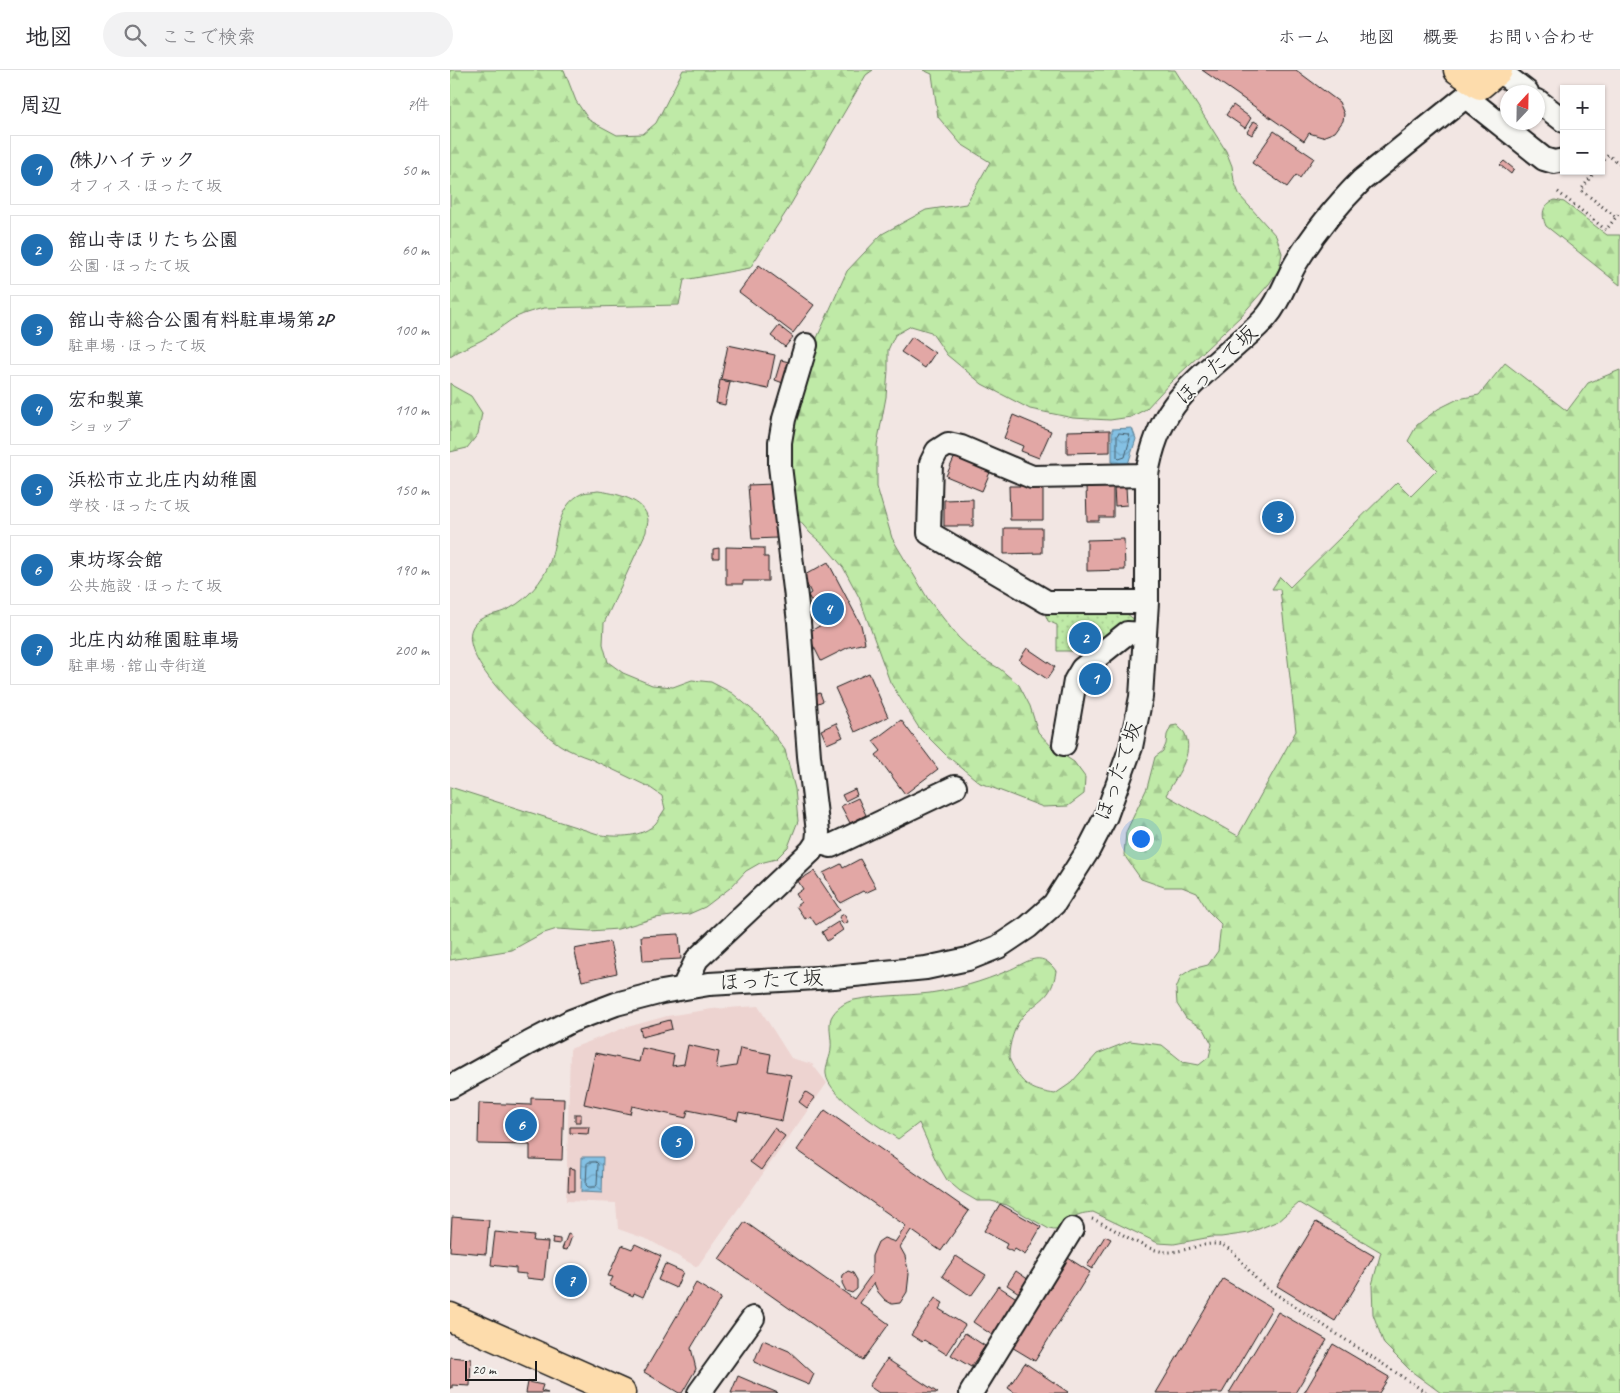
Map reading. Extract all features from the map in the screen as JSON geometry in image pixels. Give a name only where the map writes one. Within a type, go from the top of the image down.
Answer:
[{"type":"main road","points":[[1458,70],[1486,81]]},
{"type":"main road","points":[[450,1317],[620,1393]]},
{"type":"street","points":[[1486,81],[1501,85]]},
{"type":"street","points":[[1486,81],[1544,159],[1554,162],[1560,161]]},
{"type":"street","name":"ほったて坂","points":[[450,1087],[529,1042],[571,1021],[616,1004],[662,992],[709,984],[834,977],[926,968],[976,956],[998,948],[1028,927],[1054,904],[1089,849],[1106,816],[1131,746],[1137,720],[1141,697],[1148,602],[1147,475],[1156,435],[1165,417],[1176,400],[1190,385],[1254,330],[1268,315],[1296,264],[1333,211],[1362,180],[1486,81]]},
{"type":"street","points":[[1545,107],[1560,119]]},
{"type":"street","points":[[682,988],[697,958],[811,851],[817,842],[818,832],[809,756],[799,622],[780,466],[780,442],[784,419],[806,345]]},
{"type":"street","points":[[1147,475],[1032,477],[961,446],[948,444],[937,451],[931,463],[929,533],[1046,602],[1148,602]]},
{"type":"street","points":[[1064,744],[1075,682],[1082,668],[1126,633],[1145,634]]},
{"type":"street","points":[[817,842],[830,846],[955,787]]},
{"type":"street","points":[[971,1393],[1072,1229]]},
{"type":"street","points":[[699,1393],[752,1318]]},
{"type":"path","points":[[1605,159],[1608,155],[1620,164]]},
{"type":"path","points":[[1592,175],[1581,190],[1616,217]]},
{"type":"path","points":[[1558,192],[1606,230],[1620,212]]},
{"type":"path","points":[[1072,1229],[1078,1223],[1092,1220],[1156,1250],[1175,1252],[1220,1244],[1227,1248],[1258,1282],[1427,1393]]},
{"type":"shaded area","points":[[758,1006],[791,1058],[812,1064],[827,1083],[697,1267],[649,1240],[618,1229],[616,1203],[566,1201],[570,1049],[624,1028],[667,1016],[712,1009]]},
{"type":"green space","points":[[450,70],[564,70],[576,101],[589,120],[617,135],[643,134],[656,123],[683,70],[873,70],[866,75],[788,209],[750,268],[684,280],[679,305],[544,308],[523,314],[482,340],[450,356]]},
{"type":"green space","points":[[923,70],[1175,70],[1226,151],[1240,196],[1276,236],[1282,253],[1279,269],[1269,284],[1241,316],[1171,382],[1146,409],[1131,417],[1110,420],[1073,418],[1030,409],[982,384],[947,355],[931,332],[911,326],[895,335],[888,350],[886,397],[877,445],[877,487],[892,538],[928,599],[958,637],[978,656],[1000,669],[1019,685],[1030,706],[1038,732],[1054,749],[1074,762],[1085,777],[1084,794],[1068,806],[1043,807],[980,783],[946,755],[919,728],[890,682],[859,597],[843,567],[797,518],[789,465],[793,421],[817,338],[847,271],[882,234],[926,210],[966,204],[990,162],[961,144],[938,117],[932,74]]},
{"type":"green space","points":[[1555,200],[1564,202],[1607,235],[1620,235],[1620,285],[1546,226],[1543,218],[1545,207]]},
{"type":"green space","points":[[1505,363],[1567,411],[1588,383],[1620,370],[1620,1393],[1441,1393],[1411,1371],[1384,1344],[1373,1314],[1372,1285],[1381,1252],[1299,1203],[1278,1221],[1249,1233],[1211,1237],[1174,1244],[1158,1243],[1093,1212],[1078,1215],[1060,1229],[1049,1229],[1007,1205],[991,1201],[977,1201],[960,1191],[947,1180],[919,1123],[898,1139],[867,1119],[835,1092],[826,1074],[831,1051],[831,1018],[844,1004],[863,998],[930,993],[960,987],[988,979],[1033,959],[1044,960],[1050,964],[1056,971],[1054,980],[1044,998],[1029,1010],[1017,1024],[1009,1056],[1019,1076],[1032,1088],[1055,1094],[1071,1083],[1097,1054],[1130,1041],[1162,1045],[1183,1062],[1199,1065],[1209,1057],[1212,1044],[1204,1029],[1186,1018],[1177,1004],[1176,989],[1181,976],[1192,969],[1208,965],[1218,951],[1221,924],[1208,911],[1197,893],[1182,887],[1164,887],[1141,879],[1124,855],[1126,832],[1147,788],[1155,757],[1163,751],[1171,726],[1177,725],[1185,734],[1188,750],[1183,766],[1166,795],[1238,836],[1296,731],[1280,589],[1272,589],[1280,577],[1290,587],[1397,482],[1411,496],[1437,470],[1408,441],[1417,425],[1438,409],[1458,399],[1479,395]]},
{"type":"green space","points":[[450,383],[471,396],[482,413],[478,434],[467,448],[450,452]]},
{"type":"green space","points":[[598,491],[612,493],[636,502],[646,513],[648,520],[646,532],[604,623],[603,644],[608,662],[623,673],[652,685],[673,687],[692,680],[711,682],[732,693],[761,717],[785,750],[795,789],[798,821],[788,847],[776,859],[760,863],[746,871],[730,888],[705,907],[689,914],[655,918],[618,929],[590,931],[557,929],[541,934],[512,950],[450,960],[450,787],[601,835],[623,836],[637,834],[656,823],[665,809],[662,796],[649,787],[567,749],[533,724],[500,691],[485,672],[475,655],[470,638],[474,625],[477,622],[511,608],[534,588],[547,569],[551,559],[558,527],[566,507],[573,499],[583,493]]},
{"type":"green space","points":[[1044,611],[1123,611],[1135,620],[1096,651],[1057,651],[1057,625],[1048,621]]},
{"type":"water","points":[[1132,428],[1136,439],[1128,464],[1112,464],[1112,429]]},
{"type":"water","points":[[582,1157],[603,1157],[602,1193],[581,1192]]},
{"type":"building","points":[[1202,70],[1296,70],[1339,102],[1344,114],[1343,121],[1335,132],[1322,137],[1309,133],[1304,141]]},
{"type":"building","points":[[1233,105],[1251,118],[1245,128],[1226,115]]},
{"type":"building","points":[[1254,121],[1259,124],[1252,135],[1247,132]]},
{"type":"building","points":[[1274,131],[1314,158],[1300,178],[1296,175],[1287,187],[1252,163]]},
{"type":"building","points":[[1504,161],[1514,169],[1511,174],[1500,165]]},
{"type":"building","points":[[759,265],[814,305],[793,333],[739,292]]},
{"type":"building","points":[[779,326],[793,337],[785,347],[771,336]]},
{"type":"building","points":[[912,337],[935,353],[925,368],[901,352]]},
{"type":"building","points":[[728,345],[775,355],[768,389],[721,379]]},
{"type":"building","points":[[781,360],[789,362],[783,383],[775,380]]},
{"type":"building","points":[[720,380],[730,382],[725,405],[716,403]]},
{"type":"building","points":[[1013,415],[1051,431],[1039,458],[1021,451],[1023,446],[1004,438]]},
{"type":"building","points":[[1110,430],[1110,452],[1067,453],[1067,431]]},
{"type":"building","points":[[956,454],[991,470],[982,491],[946,476]]},
{"type":"building","points":[[774,484],[777,538],[752,539],[748,485]]},
{"type":"building","points":[[1113,485],[1113,517],[1099,517],[1099,521],[1087,521],[1086,486]]},
{"type":"building","points":[[1009,486],[1043,486],[1043,520],[1010,520]]},
{"type":"building","points":[[1114,487],[1126,487],[1127,505],[1115,506]]},
{"type":"building","points":[[973,499],[973,526],[944,526],[944,500]]},
{"type":"building","points":[[1004,528],[1042,528],[1042,553],[1004,554]]},
{"type":"building","points":[[1124,539],[1125,570],[1087,571],[1087,540]]},
{"type":"building","points":[[726,547],[764,548],[764,557],[768,557],[768,581],[743,581],[743,584],[726,584]]},
{"type":"building","points":[[719,548],[719,558],[713,558],[713,549]]},
{"type":"building","points":[[828,562],[861,625],[865,643],[849,647],[821,661],[807,633],[823,624],[808,595],[811,593],[803,576]]},
{"type":"building","points":[[1027,648],[1055,667],[1047,679],[1019,660]]},
{"type":"building","points":[[1090,670],[1103,672],[1101,688],[1088,685]]},
{"type":"building","points":[[869,673],[888,717],[855,732],[835,688]]},
{"type":"building","points":[[820,693],[823,701],[816,704],[812,696]]},
{"type":"building","points":[[901,720],[938,769],[905,794],[876,755],[881,751],[873,741]]},
{"type":"building","points":[[836,723],[843,737],[827,744],[821,730]]},
{"type":"building","points":[[855,789],[857,795],[845,801],[842,795]]},
{"type":"building","points":[[858,798],[866,815],[850,823],[841,806]]},
{"type":"building","points":[[860,859],[876,888],[865,893],[863,891],[840,903],[823,873],[841,864],[843,868]]},
{"type":"building","points":[[814,871],[840,910],[816,925],[810,916],[805,919],[796,906],[801,902],[796,894],[803,889],[798,881]]},
{"type":"building","points":[[844,914],[848,922],[843,924],[839,917]]},
{"type":"building","points":[[838,922],[843,930],[827,941],[822,932]]},
{"type":"building","points":[[679,934],[681,959],[643,961],[641,936]]},
{"type":"building","points":[[610,942],[617,973],[582,981],[574,949]]},
{"type":"building","points":[[670,1020],[672,1029],[642,1037],[640,1028]]},
{"type":"building","points":[[688,1045],[719,1052],[716,1069],[736,1066],[740,1048],[771,1054],[768,1071],[791,1075],[782,1121],[739,1112],[737,1120],[688,1110],[686,1118],[632,1106],[630,1114],[584,1104],[595,1053],[639,1062],[642,1048],[674,1055],[672,1066],[684,1064]]},
{"type":"building","points":[[806,1092],[815,1098],[807,1108],[799,1102]]},
{"type":"building","points":[[531,1098],[564,1099],[562,1160],[530,1159],[530,1145],[478,1144],[479,1103],[531,1105]]},
{"type":"building","points":[[825,1110],[969,1211],[941,1251],[911,1230],[900,1247],[905,1256],[909,1274],[907,1292],[900,1303],[892,1304],[885,1300],[878,1292],[874,1283],[860,1303],[889,1324],[863,1360],[719,1259],[745,1222],[854,1299],[872,1274],[872,1256],[878,1242],[884,1238],[895,1242],[906,1226],[797,1150]]},
{"type":"building","points":[[575,1114],[581,1114],[581,1122],[575,1122]]},
{"type":"building","points":[[570,1127],[589,1127],[588,1134],[570,1133]]},
{"type":"building","points":[[774,1128],[785,1136],[761,1170],[750,1162]]},
{"type":"building","points":[[569,1168],[575,1169],[575,1191],[568,1191]]},
{"type":"building","points":[[1000,1204],[1041,1227],[1025,1255],[1015,1249],[1013,1252],[1005,1248],[1007,1244],[984,1231]]},
{"type":"building","points":[[452,1217],[489,1220],[486,1254],[450,1251]]},
{"type":"building","points":[[1316,1222],[1374,1256],[1335,1321],[1277,1286]]},
{"type":"building","points":[[495,1232],[534,1236],[533,1241],[548,1242],[544,1280],[526,1278],[526,1274],[516,1273],[516,1268],[491,1265]]},
{"type":"building","points":[[568,1234],[572,1236],[567,1250],[562,1249]]},
{"type":"building","points":[[1105,1236],[1111,1239],[1092,1269],[1087,1266]]},
{"type":"building","points":[[553,1238],[560,1239],[560,1244],[552,1243]]},
{"type":"building","points":[[635,1244],[661,1256],[643,1297],[634,1293],[633,1296],[609,1285],[613,1277],[608,1276],[622,1245],[632,1249]]},
{"type":"building","points":[[956,1256],[986,1275],[971,1296],[942,1276]]},
{"type":"building","points":[[1065,1256],[1090,1272],[1035,1361],[1010,1346]]},
{"type":"building","points":[[665,1264],[683,1272],[676,1288],[658,1280]]},
{"type":"building","points":[[848,1271],[853,1273],[857,1280],[857,1289],[852,1293],[846,1291],[842,1283],[843,1275]]},
{"type":"building","points":[[1016,1271],[1029,1280],[1019,1293],[1007,1285]]},
{"type":"building","points":[[1223,1279],[1272,1308],[1222,1393],[1156,1393]]},
{"type":"building","points":[[696,1283],[721,1298],[691,1348],[696,1369],[682,1393],[679,1393],[644,1372]]},
{"type":"building","points":[[998,1286],[1018,1299],[995,1337],[973,1322]]},
{"type":"building","points":[[935,1298],[943,1303],[939,1309],[965,1325],[946,1354],[924,1340],[922,1342],[911,1335]]},
{"type":"building","points":[[1278,1312],[1327,1340],[1295,1393],[1229,1393]]},
{"type":"building","points":[[965,1333],[985,1346],[971,1367],[951,1355]]},
{"type":"building","points":[[763,1340],[789,1351],[814,1374],[809,1385],[754,1362]]},
{"type":"building","points":[[1333,1344],[1389,1377],[1379,1393],[1304,1393]]},
{"type":"building","points":[[450,1357],[471,1359],[470,1386],[452,1385],[452,1388],[450,1388]]},
{"type":"building","points":[[887,1359],[938,1393],[879,1393],[869,1386]]},
{"type":"building","points":[[1025,1363],[1068,1392],[1015,1393],[1008,1388]]},
{"type":"building","points":[[738,1376],[778,1393],[731,1393]]},
{"type":"building","points":[[528,1382],[543,1385],[541,1391],[548,1393],[526,1393]]},
{"type":"place","name":"舘山寺総合公園有料駐車場第2P","points":[[1278,517]]},
{"type":"place","name":"宏和製菓","points":[[828,609]]},
{"type":"place","name":"舘山寺ほりたち公園","points":[[1085,638]]},
{"type":"place","name":"(株)ハイテック","points":[[1095,679]]},
{"type":"place","name":"東坊塚会館","points":[[521,1125]]},
{"type":"place","name":"浜松市立北庄内幼稚園","points":[[677,1142]]},
{"type":"place","name":"北庄内幼稚園駐車場","points":[[571,1281]]}]
